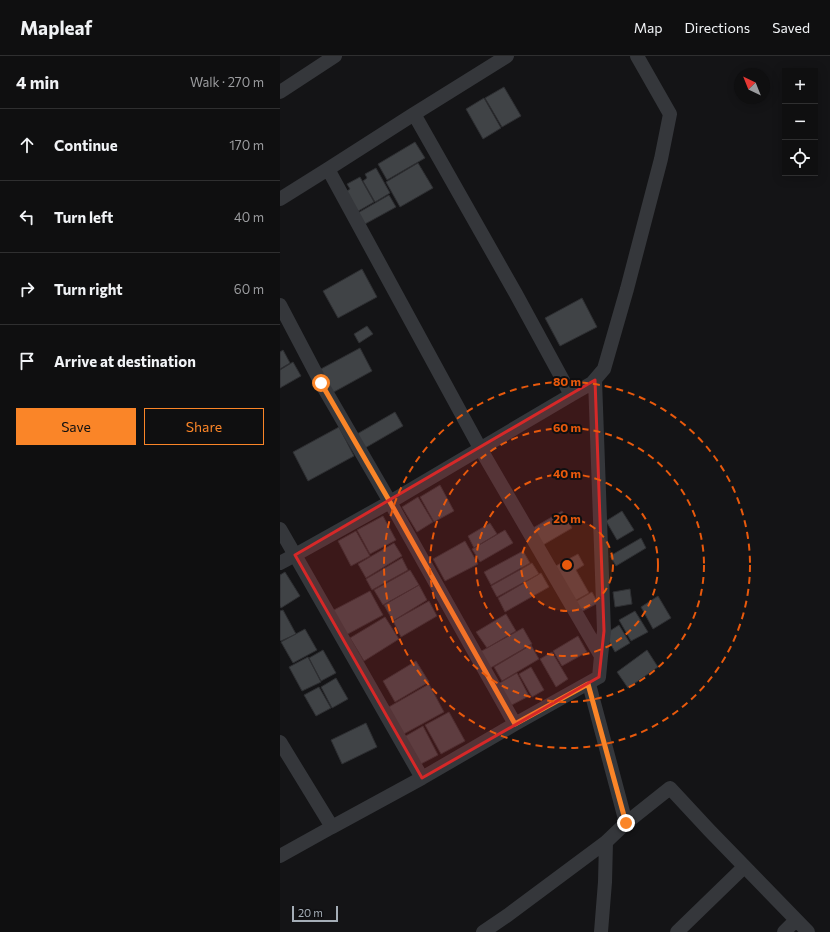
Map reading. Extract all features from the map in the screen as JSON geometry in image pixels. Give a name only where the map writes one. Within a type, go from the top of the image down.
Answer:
[{"type":"street","points":[[280,92],[335,56]]},
{"type":"street","points":[[280,199],[507,56]]},
{"type":"street","points":[[280,563],[390,502],[592,383],[604,369],[627,289],[661,159],[670,114],[637,56]]},
{"type":"street","points":[[414,114],[516,294],[571,395]]},
{"type":"street","points":[[328,169],[480,448],[601,656]]},
{"type":"street","points":[[280,305],[321,383],[515,724]]},
{"type":"street","points":[[280,856],[422,778],[599,677],[604,631],[595,380]]},
{"type":"street","points":[[280,529],[422,778]]},
{"type":"street","points":[[588,684],[626,823]]},
{"type":"street","points":[[280,742],[332,827]]},
{"type":"street","points":[[483,932],[606,842],[626,823],[670,788],[744,867],[808,932]]},
{"type":"street","points":[[601,932],[605,882],[606,842]]},
{"type":"street","points":[[677,932],[744,867]]},
{"type":"street","points":[[784,932],[796,920]]},
{"type":"highlighted area","points":[[595,380],[604,631],[599,677],[422,778],[295,555]]},
{"type":"building","points":[[504,87],[521,116],[502,127],[485,98]]},
{"type":"building","points":[[484,98],[501,128],[483,139],[466,109]]},
{"type":"building","points":[[415,142],[425,158],[387,180],[378,164]]},
{"type":"building","points":[[418,163],[433,188],[400,207],[386,182]]},
{"type":"building","points":[[376,168],[390,193],[375,202],[363,181],[367,178],[365,174]]},
{"type":"building","points":[[360,177],[374,202],[355,213],[344,193],[350,189],[347,184]]},
{"type":"building","points":[[389,195],[396,207],[365,224],[356,214]]},
{"type":"building","points":[[362,269],[377,297],[338,318],[323,291]]},
{"type":"building","points":[[582,298],[597,327],[560,346],[545,318]]},
{"type":"building","points":[[367,326],[373,334],[359,343],[354,334]]},
{"type":"building","points":[[360,348],[372,371],[332,393],[319,370]]},
{"type":"building","points":[[283,350],[290,363],[280,369],[280,352]]},
{"type":"building","points":[[293,362],[301,376],[280,388],[280,370]]},
{"type":"building","points":[[395,412],[403,426],[365,448],[357,434]]},
{"type":"building","points":[[339,427],[354,456],[308,481],[293,452]]},
{"type":"building","points":[[440,485],[454,511],[434,522],[420,497]]},
{"type":"building","points":[[418,497],[433,522],[417,532],[402,507]]},
{"type":"building","points":[[562,511],[572,528],[543,545],[533,528]]},
{"type":"building","points":[[622,511],[634,530],[617,540],[606,521]]},
{"type":"building","points":[[383,516],[396,540],[370,554],[357,530]]},
{"type":"building","points":[[490,523],[497,534],[474,548],[468,536]]},
{"type":"building","points":[[505,530],[513,543],[480,562],[472,549]]},
{"type":"building","points":[[356,531],[370,556],[351,566],[338,541]]},
{"type":"building","points":[[641,538],[646,548],[616,566],[610,556]]},
{"type":"building","points":[[465,541],[478,564],[445,581],[433,559]]},
{"type":"building","points":[[394,543],[402,556],[366,578],[358,564]]},
{"type":"building","points":[[523,551],[530,563],[491,585],[484,572]]},
{"type":"building","points":[[578,554],[584,565],[576,570],[589,593],[571,603],[552,568]]},
{"type":"building","points":[[402,558],[408,570],[372,590],[366,579]]},
{"type":"building","points":[[532,563],[539,574],[497,597],[491,586]]},
{"type":"building","points":[[410,570],[419,585],[383,605],[374,590]]},
{"type":"building","points":[[285,572],[300,596],[281,608],[280,575]]},
{"type":"building","points":[[541,573],[549,587],[505,612],[498,598]]},
{"type":"building","points":[[419,585],[427,600],[393,621],[384,605]]},
{"type":"building","points":[[630,589],[632,604],[615,607],[613,592]]},
{"type":"building","points":[[370,591],[383,615],[346,635],[332,611]]},
{"type":"building","points":[[592,592],[598,603],[579,613],[573,603]]},
{"type":"building","points":[[658,596],[671,618],[653,629],[641,607]]},
{"type":"building","points":[[429,601],[437,616],[401,637],[393,621]]},
{"type":"building","points":[[283,610],[296,634],[281,641],[280,611]]},
{"type":"building","points":[[635,611],[648,632],[631,641],[619,620]]},
{"type":"building","points":[[506,614],[516,631],[487,648],[476,632]]},
{"type":"building","points":[[385,617],[399,639],[364,661],[350,638]]},
{"type":"building","points":[[619,625],[630,643],[615,652],[605,634]]},
{"type":"building","points":[[523,628],[532,644],[487,670],[478,653]]},
{"type":"building","points":[[305,629],[317,650],[293,663],[281,642]]},
{"type":"building","points":[[578,636],[587,652],[562,666],[553,651]]},
{"type":"building","points":[[531,645],[539,659],[502,681],[494,667]]},
{"type":"building","points":[[323,650],[336,673],[321,681],[309,658]]},
{"type":"building","points":[[647,650],[658,667],[628,688],[617,672]]},
{"type":"building","points":[[552,652],[568,679],[556,687],[540,659]]},
{"type":"building","points":[[308,657],[321,682],[302,691],[289,667]]},
{"type":"building","points":[[416,661],[429,682],[395,702],[383,681]]},
{"type":"building","points":[[531,667],[544,690],[532,697],[519,674]]},
{"type":"building","points":[[517,673],[529,696],[508,707],[496,685]]},
{"type":"building","points":[[336,678],[348,699],[332,708],[321,687]]},
{"type":"building","points":[[429,684],[444,712],[402,735],[387,708]]},
{"type":"building","points":[[319,687],[331,708],[316,716],[304,695]]},
{"type":"building","points":[[449,712],[465,741],[441,754],[425,725]]},
{"type":"building","points":[[366,723],[377,747],[342,764],[331,740]]},
{"type":"building","points":[[423,726],[438,755],[419,765],[404,737]]},
{"type":"route","points":[[321,383],[515,724],[588,684],[626,823]]}]
